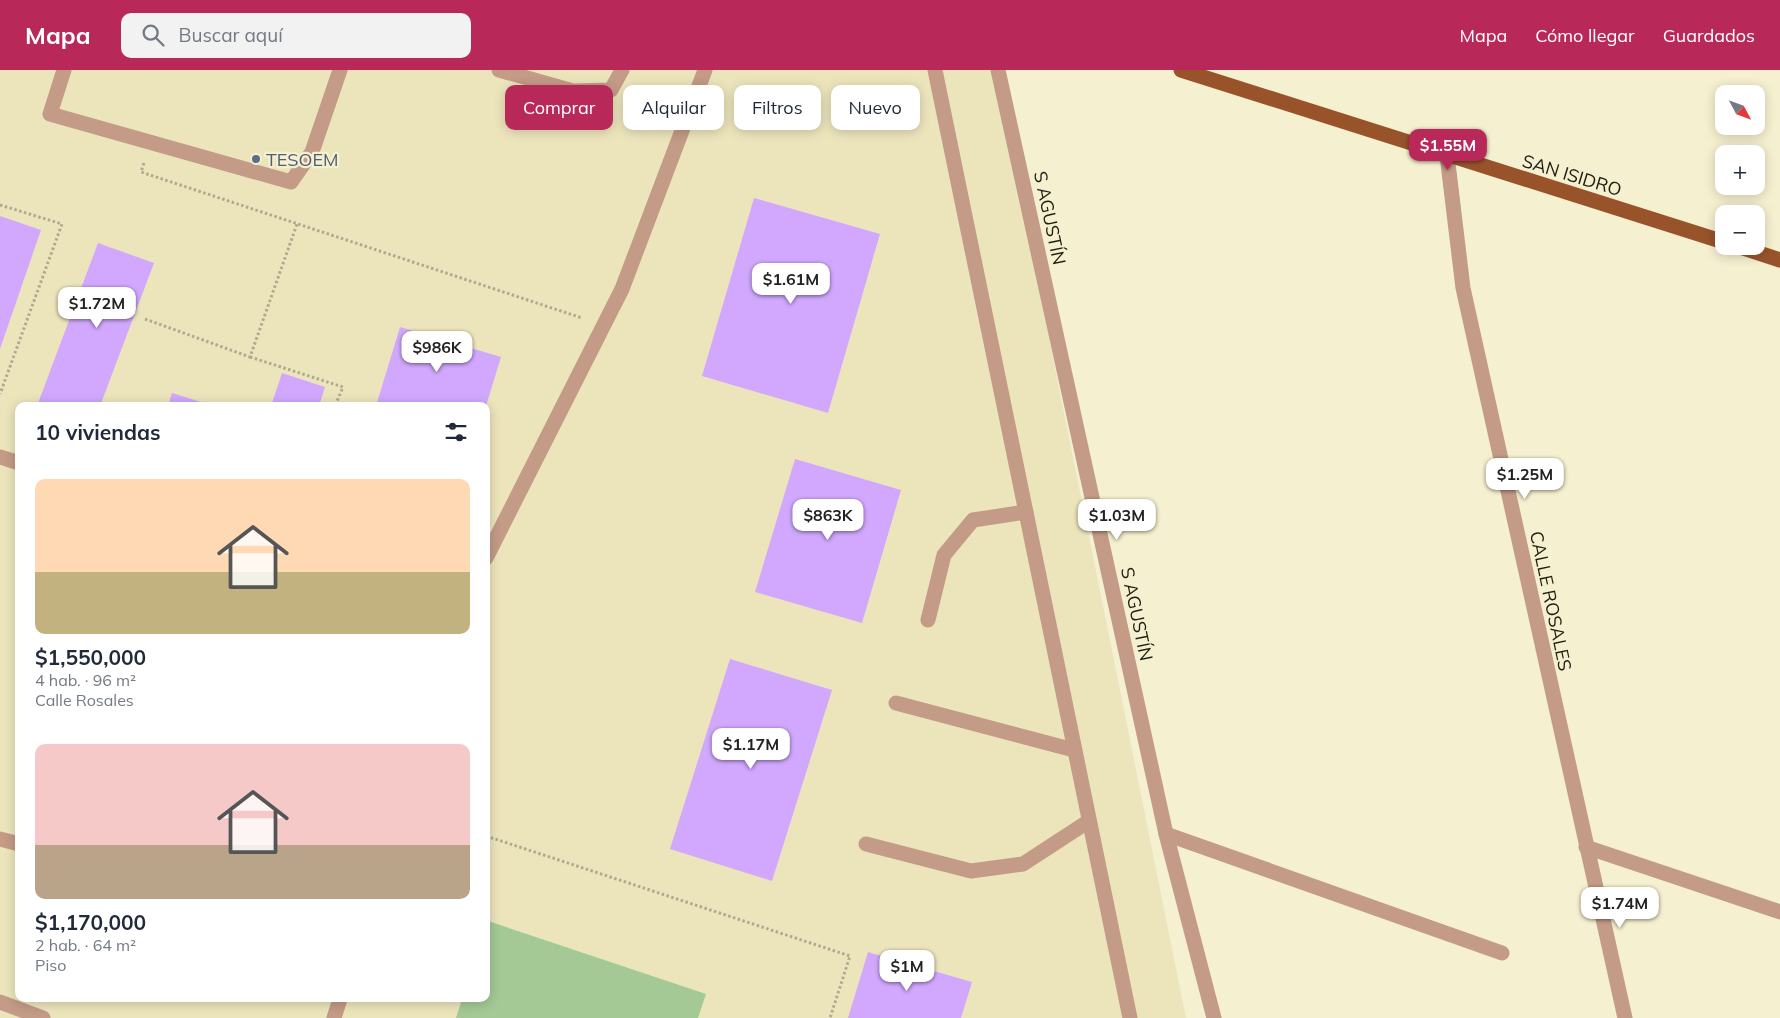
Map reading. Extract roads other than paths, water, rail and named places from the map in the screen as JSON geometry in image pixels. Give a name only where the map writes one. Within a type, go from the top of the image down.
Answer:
[{"type":"main road","name":"SAN ISIDRO","points":[[1181,70],[1715,239]]},
{"type":"main road","points":[[1765,255],[1780,260]]},
{"type":"street","points":[[64,70],[50,114],[291,182],[312,152],[340,70]]},
{"type":"street","points":[[499,70],[573,91],[611,90],[622,70]]},
{"type":"street","points":[[490,550],[622,290],[705,70]]},
{"type":"street","points":[[934,70],[1130,1018]]},
{"type":"street","name":"S AGUSTÍN","points":[[998,70],[1166,834],[1214,1018]]},
{"type":"street","name":"CALLE ROSALES","points":[[1447,155],[1463,288],[1625,1018]]},
{"type":"street","points":[[0,457],[15,462]]},
{"type":"street","points":[[928,620],[944,555],[974,520],[1026,512]]},
{"type":"street","points":[[896,703],[1074,750]]},
{"type":"street","points":[[866,844],[971,871],[1023,864],[1089,821]]},
{"type":"street","points":[[1166,834],[1502,953]]},
{"type":"street","points":[[0,839],[15,843]]},
{"type":"street","points":[[1586,847],[1780,912]]},
{"type":"street","points":[[0,1002],[43,1018]]},
{"type":"street","points":[[334,1018],[339,1002]]},
{"type":"place","name":"TESOEM","points":[[256,159]]}]
